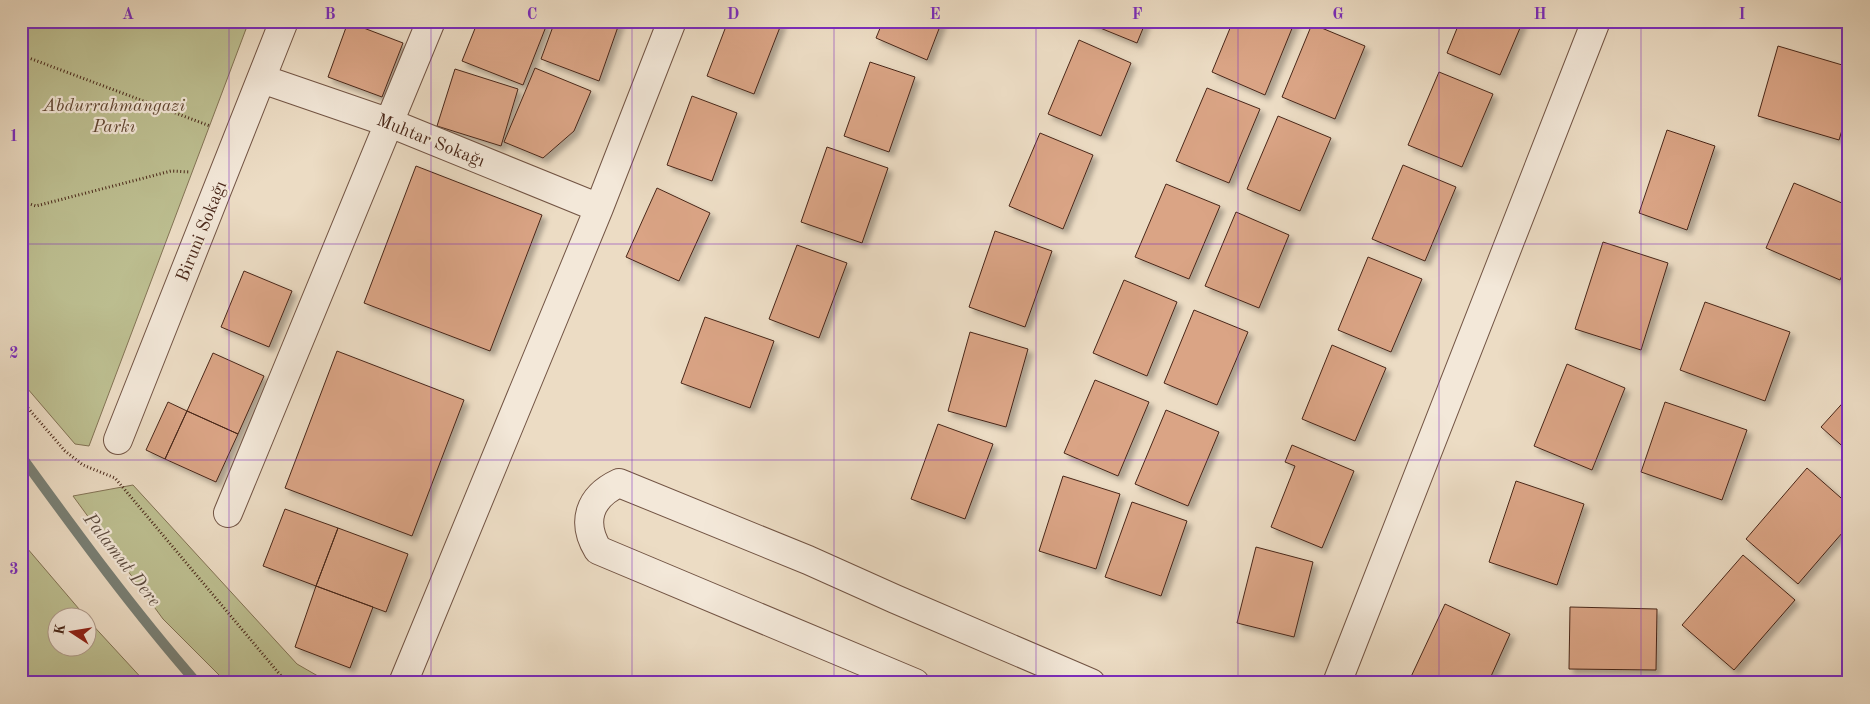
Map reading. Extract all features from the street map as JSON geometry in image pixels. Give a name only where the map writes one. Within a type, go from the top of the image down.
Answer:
[{"type":"street","name":"Biruni Sokağı","points":[[118,440],[284,21]]},
{"type":"street","points":[[228,513],[431,21]]},
{"type":"street","points":[[403,683],[599,208],[672,21]]},
{"type":"street","points":[[1338,683],[1596,21]]},
{"type":"street","name":"Muhtar Sokağı","points":[[262,79],[390,123],[599,208]]},
{"type":"street","points":[[915,683],[598,550],[591,538],[588,525],[590,512],[596,499],[606,489],[619,483],[808,560],[1091,683]]},
{"type":"path","points":[[21,54],[238,137]]},
{"type":"path","points":[[21,201],[36,206],[171,171],[198,173],[220,184]]},
{"type":"path","points":[[21,400],[66,451],[82,465],[115,478],[287,683]]},
{"type":"green space","name":"Abdurrahmangazi Parkı","points":[[21,21],[249,21],[89,446],[75,444],[21,381]]},
{"type":"green space","points":[[133,485],[297,664],[330,683],[227,683],[163,619],[73,496]]},
{"type":"green space","points":[[21,541],[76,606],[48,606],[48,656],[98,656],[98,631],[146,683],[21,683]]},
{"type":"building","points":[[478,21],[540,21],[547,24],[523,85],[462,61]]},
{"type":"building","points":[[555,21],[620,21],[599,81],[541,59]]},
{"type":"building","points":[[728,21],[782,22],[754,94],[707,76]]},
{"type":"building","points":[[883,21],[942,21],[927,60],[876,38]]},
{"type":"building","points":[[1083,21],[1146,21],[1137,43]]},
{"type":"building","points":[[1233,21],[1295,21],[1265,95],[1212,72]]},
{"type":"building","points":[[1460,21],[1523,21],[1500,75],[1447,53]]},
{"type":"building","points":[[348,22],[403,43],[382,97],[328,77]]},
{"type":"building","points":[[1312,24],[1365,46],[1335,119],[1282,97]]},
{"type":"building","points":[[1079,40],[1131,63],[1101,136],[1048,114]]},
{"type":"building","points":[[1778,46],[1849,67],[1849,107],[1839,140],[1758,116]]},
{"type":"building","points":[[870,62],[915,77],[889,152],[844,136]]},
{"type":"building","points":[[535,68],[591,91],[574,131],[543,158],[504,142]]},
{"type":"building","points":[[455,69],[518,89],[501,146],[437,126]]},
{"type":"building","points":[[1439,72],[1493,94],[1462,167],[1408,145]]},
{"type":"building","points":[[1207,88],[1260,109],[1229,183],[1176,161]]},
{"type":"building","points":[[692,96],[737,113],[712,181],[667,165]]},
{"type":"building","points":[[1278,116],[1331,138],[1300,211],[1247,189]]},
{"type":"building","points":[[1667,130],[1715,146],[1687,230],[1639,213]]},
{"type":"building","points":[[1040,133],[1093,155],[1063,229],[1009,206]]},
{"type":"building","points":[[827,147],[888,168],[862,243],[801,222]]},
{"type":"building","points":[[1403,165],[1456,187],[1425,261],[1372,239]]},
{"type":"building","points":[[416,166],[542,215],[490,351],[364,303]]},
{"type":"building","points":[[1794,183],[1849,206],[1849,260],[1840,280],[1766,248]]},
{"type":"building","points":[[1166,184],[1220,206],[1189,279],[1135,257]]},
{"type":"building","points":[[657,188],[710,213],[679,281],[626,257]]},
{"type":"building","points":[[1236,212],[1289,235],[1259,308],[1205,286]]},
{"type":"building","points":[[995,231],[1052,251],[1025,327],[969,307]]},
{"type":"building","points":[[1603,242],[1668,263],[1641,350],[1575,329]]},
{"type":"building","points":[[797,245],[847,263],[819,338],[769,319]]},
{"type":"building","points":[[1368,257],[1422,279],[1391,352],[1338,330]]},
{"type":"building","points":[[244,271],[292,291],[269,347],[221,327]]},
{"type":"building","points":[[1124,280],[1177,302],[1147,376],[1093,353]]},
{"type":"building","points":[[1705,302],[1790,332],[1765,401],[1680,370]]},
{"type":"building","points":[[1194,310],[1248,332],[1217,405],[1164,383]]},
{"type":"building","points":[[705,317],[774,341],[750,408],[681,383]]},
{"type":"building","points":[[970,332],[1028,349],[1006,427],[948,411]]},
{"type":"building","points":[[1332,345],[1386,368],[1355,441],[1302,419]]},
{"type":"building","points":[[337,351],[464,400],[412,536],[285,488]]},
{"type":"building","points":[[213,353],[264,376],[238,434],[187,411]]},
{"type":"building","points":[[1567,364],[1625,388],[1592,470],[1534,446]]},
{"type":"building","points":[[1095,380],[1149,402],[1118,476],[1064,453]]},
{"type":"building","points":[[1849,396],[1849,452],[1821,427]]},
{"type":"building","points":[[168,402],[187,411],[165,459],[146,450]]},
{"type":"building","points":[[1665,402],[1747,430],[1722,500],[1641,472]]},
{"type":"building","points":[[1166,410],[1219,432],[1188,506],[1135,484]]},
{"type":"building","points":[[187,411],[238,434],[216,482],[165,459]]},
{"type":"building","points":[[938,424],[993,444],[965,519],[911,499]]},
{"type":"building","points":[[1292,445],[1354,471],[1322,548],[1271,527],[1295,466],[1285,462]]},
{"type":"building","points":[[1807,468],[1849,505],[1849,525],[1798,584],[1746,539]]},
{"type":"building","points":[[1063,476],[1120,494],[1096,569],[1039,551]]},
{"type":"building","points":[[1516,481],[1584,504],[1557,585],[1489,562]]},
{"type":"building","points":[[1132,502],[1187,521],[1161,596],[1105,577]]},
{"type":"building","points":[[285,509],[338,528],[316,586],[263,566]]},
{"type":"building","points":[[338,528],[408,554],[386,612],[316,586]]},
{"type":"building","points":[[1256,547],[1313,562],[1294,637],[1237,623]]},
{"type":"building","points":[[1743,555],[1795,600],[1734,670],[1682,625]]},
{"type":"building","points":[[316,586],[373,607],[350,668],[295,647]]},
{"type":"building","points":[[1445,604],[1510,634],[1488,683],[1413,683],[1409,681]]},
{"type":"building","points":[[1570,607],[1657,609],[1656,670],[1569,669]]},
{"type":"waterway","name":"Palamut Dere","points":[[21,456],[128,600],[197,683]]}]
